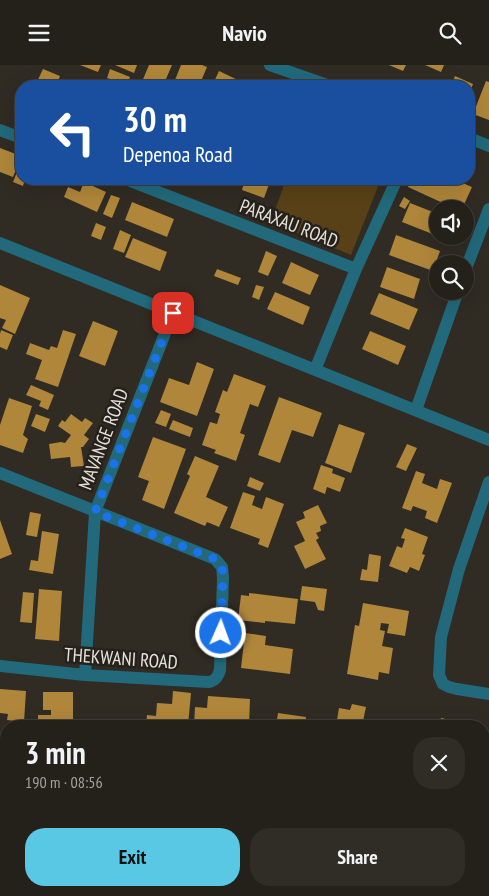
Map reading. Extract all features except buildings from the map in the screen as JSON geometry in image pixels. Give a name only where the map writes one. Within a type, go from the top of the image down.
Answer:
[{"type":"street","points":[[270,65],[313,80]]},
{"type":"street","points":[[0,129],[15,135]]},
{"type":"street","points":[[475,140],[489,146]]},
{"type":"street","name":"PARAXAU ROAD","points":[[140,185],[356,269]]},
{"type":"street","points":[[315,369],[356,269],[395,185]]},
{"type":"street","points":[[471,255],[489,209]]},
{"type":"street","points":[[0,243],[489,440]]},
{"type":"street","points":[[416,410],[455,300]]},
{"type":"street","name":"MAVANGE ROAD","points":[[85,675],[95,512],[173,313]]},
{"type":"street","points":[[0,473],[95,512]]},
{"type":"street","points":[[489,482],[459,569],[441,637],[439,675],[444,684],[449,687],[489,694]]},
{"type":"street","name":"THEKWANI ROAD","points":[[0,666],[85,675],[208,683],[216,678],[220,670],[222,567],[215,559],[95,512]]},
{"type":"shaded area","points":[[284,185],[379,185],[351,255],[271,222]]},
{"type":"route","points":[[173,313],[95,512],[215,559],[222,567],[223,573],[221,633]]}]
